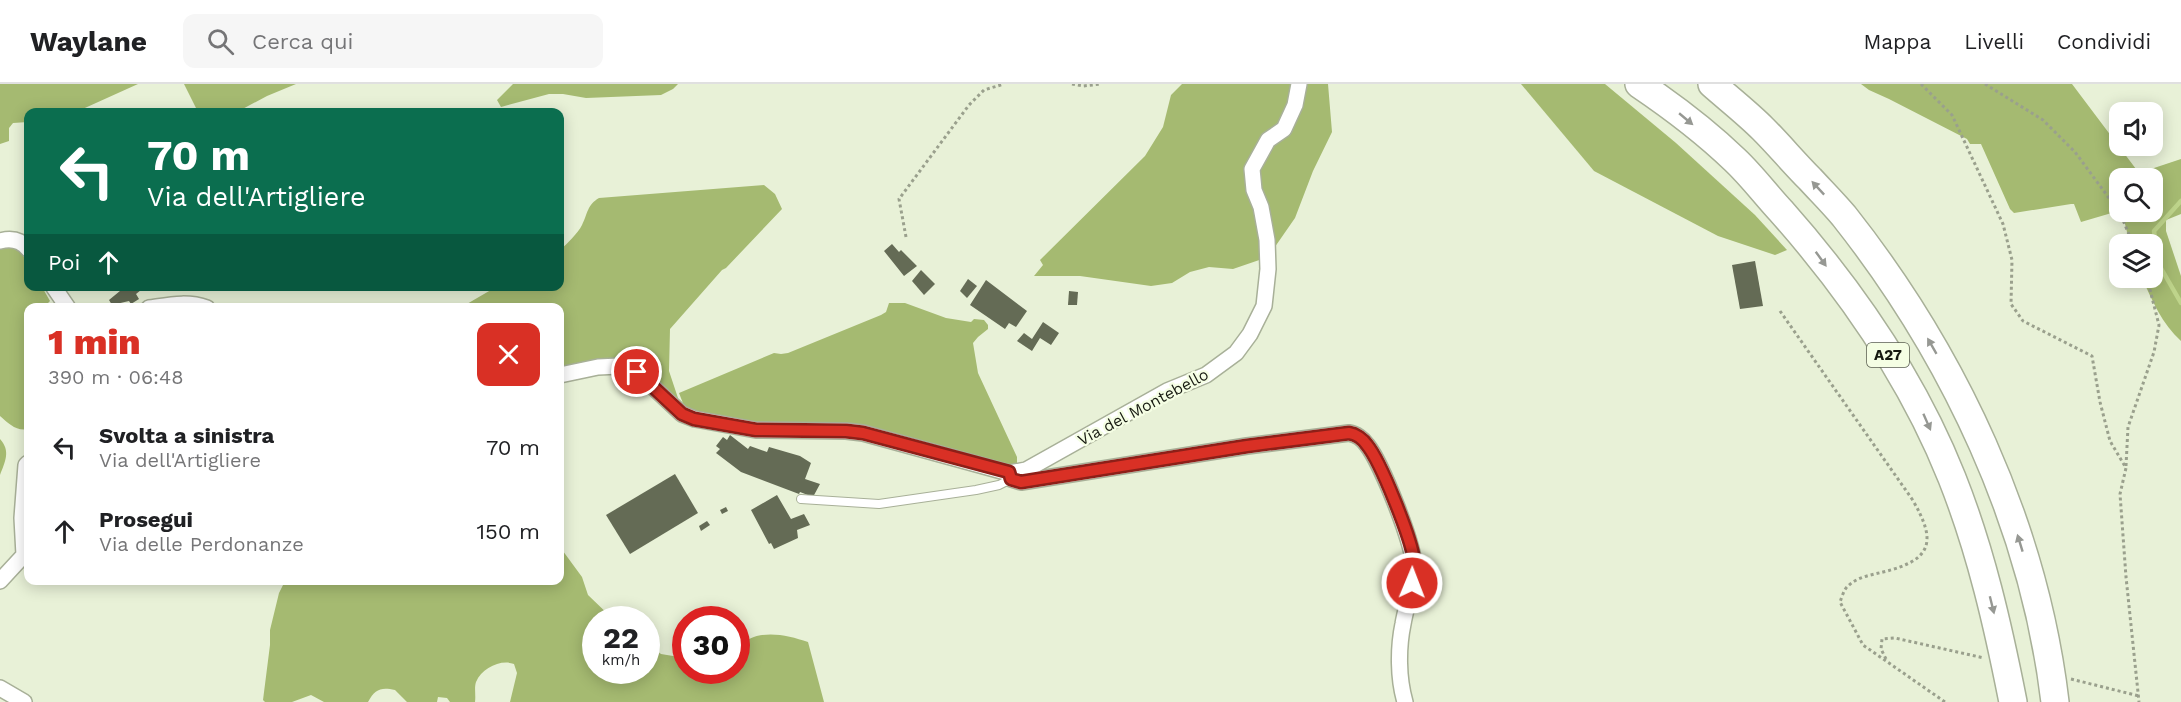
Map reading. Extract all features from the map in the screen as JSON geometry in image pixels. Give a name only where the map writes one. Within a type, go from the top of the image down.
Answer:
[{"type":"highway","name":"A27","points":[[1639,84],[1668,103],[1737,161],[1813,248],[1873,330],[1919,405],[1952,478],[1979,553],[2013,702]]},
{"type":"highway","name":"A27","points":[[1712,84],[1764,129],[1843,215],[1907,303],[1956,387],[1991,463],[2020,541],[2061,690]]},
{"type":"street","name":"Via del Montebello","points":[[1010,476],[1026,470],[1167,391],[1206,375],[1236,353],[1250,334],[1264,306],[1268,269],[1267,240],[1261,207],[1254,190],[1252,168],[1268,140],[1284,129],[1295,105],[1299,84]]},
{"type":"street","points":[[0,241],[12,239],[24,243]]},
{"type":"street","points":[[564,374],[598,367],[619,366],[637,372],[682,414],[694,419],[756,430],[863,433],[1010,476],[1021,482],[1247,446],[1356,434],[1366,442],[1375,457],[1409,541],[1414,560],[1412,583],[1401,633],[1401,681],[1405,702]]},
{"type":"street","points":[[0,581],[24,555],[22,518],[24,492]]},
{"type":"street","points":[[0,688],[24,702]]},
{"type":"lane","points":[[801,499],[879,504],[976,490],[999,485],[1010,476]]},
{"type":"path","points":[[906,237],[898,199],[969,105],[984,90],[1004,84]]},
{"type":"path","points":[[1072,84],[1083,86],[1101,84]]},
{"type":"path","points":[[1921,84],[1952,115],[2003,224],[2012,260],[2011,304],[2023,321],[2092,356],[2110,441],[2126,468]]},
{"type":"path","points":[[1985,84],[2043,120],[2075,152],[2121,213],[2129,234]]},
{"type":"path","points":[[2139,702],[2120,494],[2126,468],[2128,427],[2154,352],[2159,325],[2150,288]]},
{"type":"path","points":[[1780,311],[1922,516],[1928,534],[1925,552],[1919,559],[1890,570],[1861,577],[1847,586],[1840,602],[1863,645],[1945,702]]},
{"type":"path","points":[[1886,660],[1881,649],[1882,639],[1895,638],[1989,660]]},
{"type":"path","points":[[2061,690],[2139,696]]},
{"type":"green space","points":[[0,84],[138,84],[85,108],[24,108],[24,122],[13,123],[9,128],[9,141],[0,144]]},
{"type":"green space","points":[[184,84],[296,84],[244,108],[196,108]]},
{"type":"green space","points":[[513,84],[678,84],[661,95],[586,98],[549,94],[501,107],[497,100]]},
{"type":"green space","points":[[1182,84],[1328,84],[1332,132],[1313,171],[1295,218],[1268,257],[1233,269],[1209,267],[1190,272],[1172,283],[1151,286],[1080,276],[1034,276],[1043,265],[1040,260],[1145,156],[1163,127],[1171,95]]},
{"type":"green space","points":[[1521,84],[1605,84],[1676,143],[1755,215],[1787,250],[1775,255],[1718,236],[1594,171]]},
{"type":"green space","points":[[1861,84],[2072,84],[2109,133],[2109,156],[2126,156],[2135,168],[2109,168],[2109,214],[2081,222],[2074,204],[2014,213],[2010,209],[1981,144],[1970,144],[1967,139]]},
{"type":"green space","points":[[2181,159],[2181,214],[2166,220],[2166,231],[2181,276],[2181,341],[2163,319],[2147,288],[2163,288],[2163,234],[2128,234],[2124,222],[2163,222],[2163,168],[2154,168]]},
{"type":"green space","points":[[764,185],[775,194],[782,209],[722,270],[670,329],[669,371],[679,401],[640,375],[619,365],[587,361],[564,369],[564,303],[469,303],[489,291],[564,291],[564,246],[582,225],[590,206],[599,198]]},
{"type":"green space","points":[[0,240],[14,240],[24,257],[24,291],[44,291],[50,301],[48,303],[24,303],[24,430],[13,426],[0,416]]},
{"type":"green space","points":[[889,303],[905,303],[946,318],[971,322],[974,319],[984,320],[988,325],[988,329],[973,343],[978,373],[1017,457],[1017,464],[1002,467],[924,448],[686,411],[679,393],[774,353],[788,353],[881,315],[886,312]]},
{"type":"green space","points":[[0,439],[6,452],[0,475]]},
{"type":"green space","points":[[564,552],[582,577],[588,595],[599,606],[582,606],[582,684],[660,684],[660,653],[672,656],[672,684],[750,684],[750,640],[771,634],[808,642],[824,702],[510,702],[517,673],[514,664],[503,663],[492,666],[479,677],[475,684],[475,702],[450,702],[447,698],[438,697],[437,702],[407,702],[395,690],[386,689],[373,694],[368,702],[324,702],[311,695],[292,702],[265,702],[263,700],[270,630],[283,585],[564,585]]},
{"type":"building","points":[[892,244],[917,266],[904,276],[884,251]]},
{"type":"building","points":[[1755,261],[1763,306],[1740,309],[1732,265]]},
{"type":"building","points":[[921,270],[935,284],[924,295],[912,281]]},
{"type":"building","points":[[968,279],[977,286],[967,298],[960,291]]},
{"type":"building","points":[[986,280],[1027,311],[1016,327],[1009,323],[1005,329],[970,305]]},
{"type":"building","points":[[120,291],[140,291],[136,294],[139,299],[133,303],[129,301],[111,303],[109,300]]},
{"type":"building","points":[[1069,291],[1078,292],[1077,305],[1068,305]]},
{"type":"building","points":[[1043,322],[1059,333],[1051,345],[1040,338],[1032,351],[1017,341],[1024,333],[1032,339]]},
{"type":"building","points":[[730,435],[748,449],[750,446],[767,452],[769,447],[800,456],[811,463],[805,479],[820,484],[813,497],[741,472],[716,453],[720,449],[716,446],[723,437],[727,440]]},
{"type":"building","points":[[675,474],[698,513],[630,554],[606,515]]},
{"type":"building","points":[[777,495],[791,519],[804,514],[810,525],[797,530],[798,538],[774,549],[751,510]]},
{"type":"building","points":[[726,507],[728,511],[722,514],[720,510]]},
{"type":"building","points":[[707,521],[710,525],[701,531],[699,526]]},
{"type":"waterway","points":[[2181,201],[2154,231],[2158,263],[2181,303]]},
{"type":"route","points":[[637,372],[687,417],[756,430],[863,433],[1009,472],[1011,479],[1021,482],[1247,446],[1356,434],[1366,442],[1375,457],[1409,541],[1414,560],[1412,583]]}]
